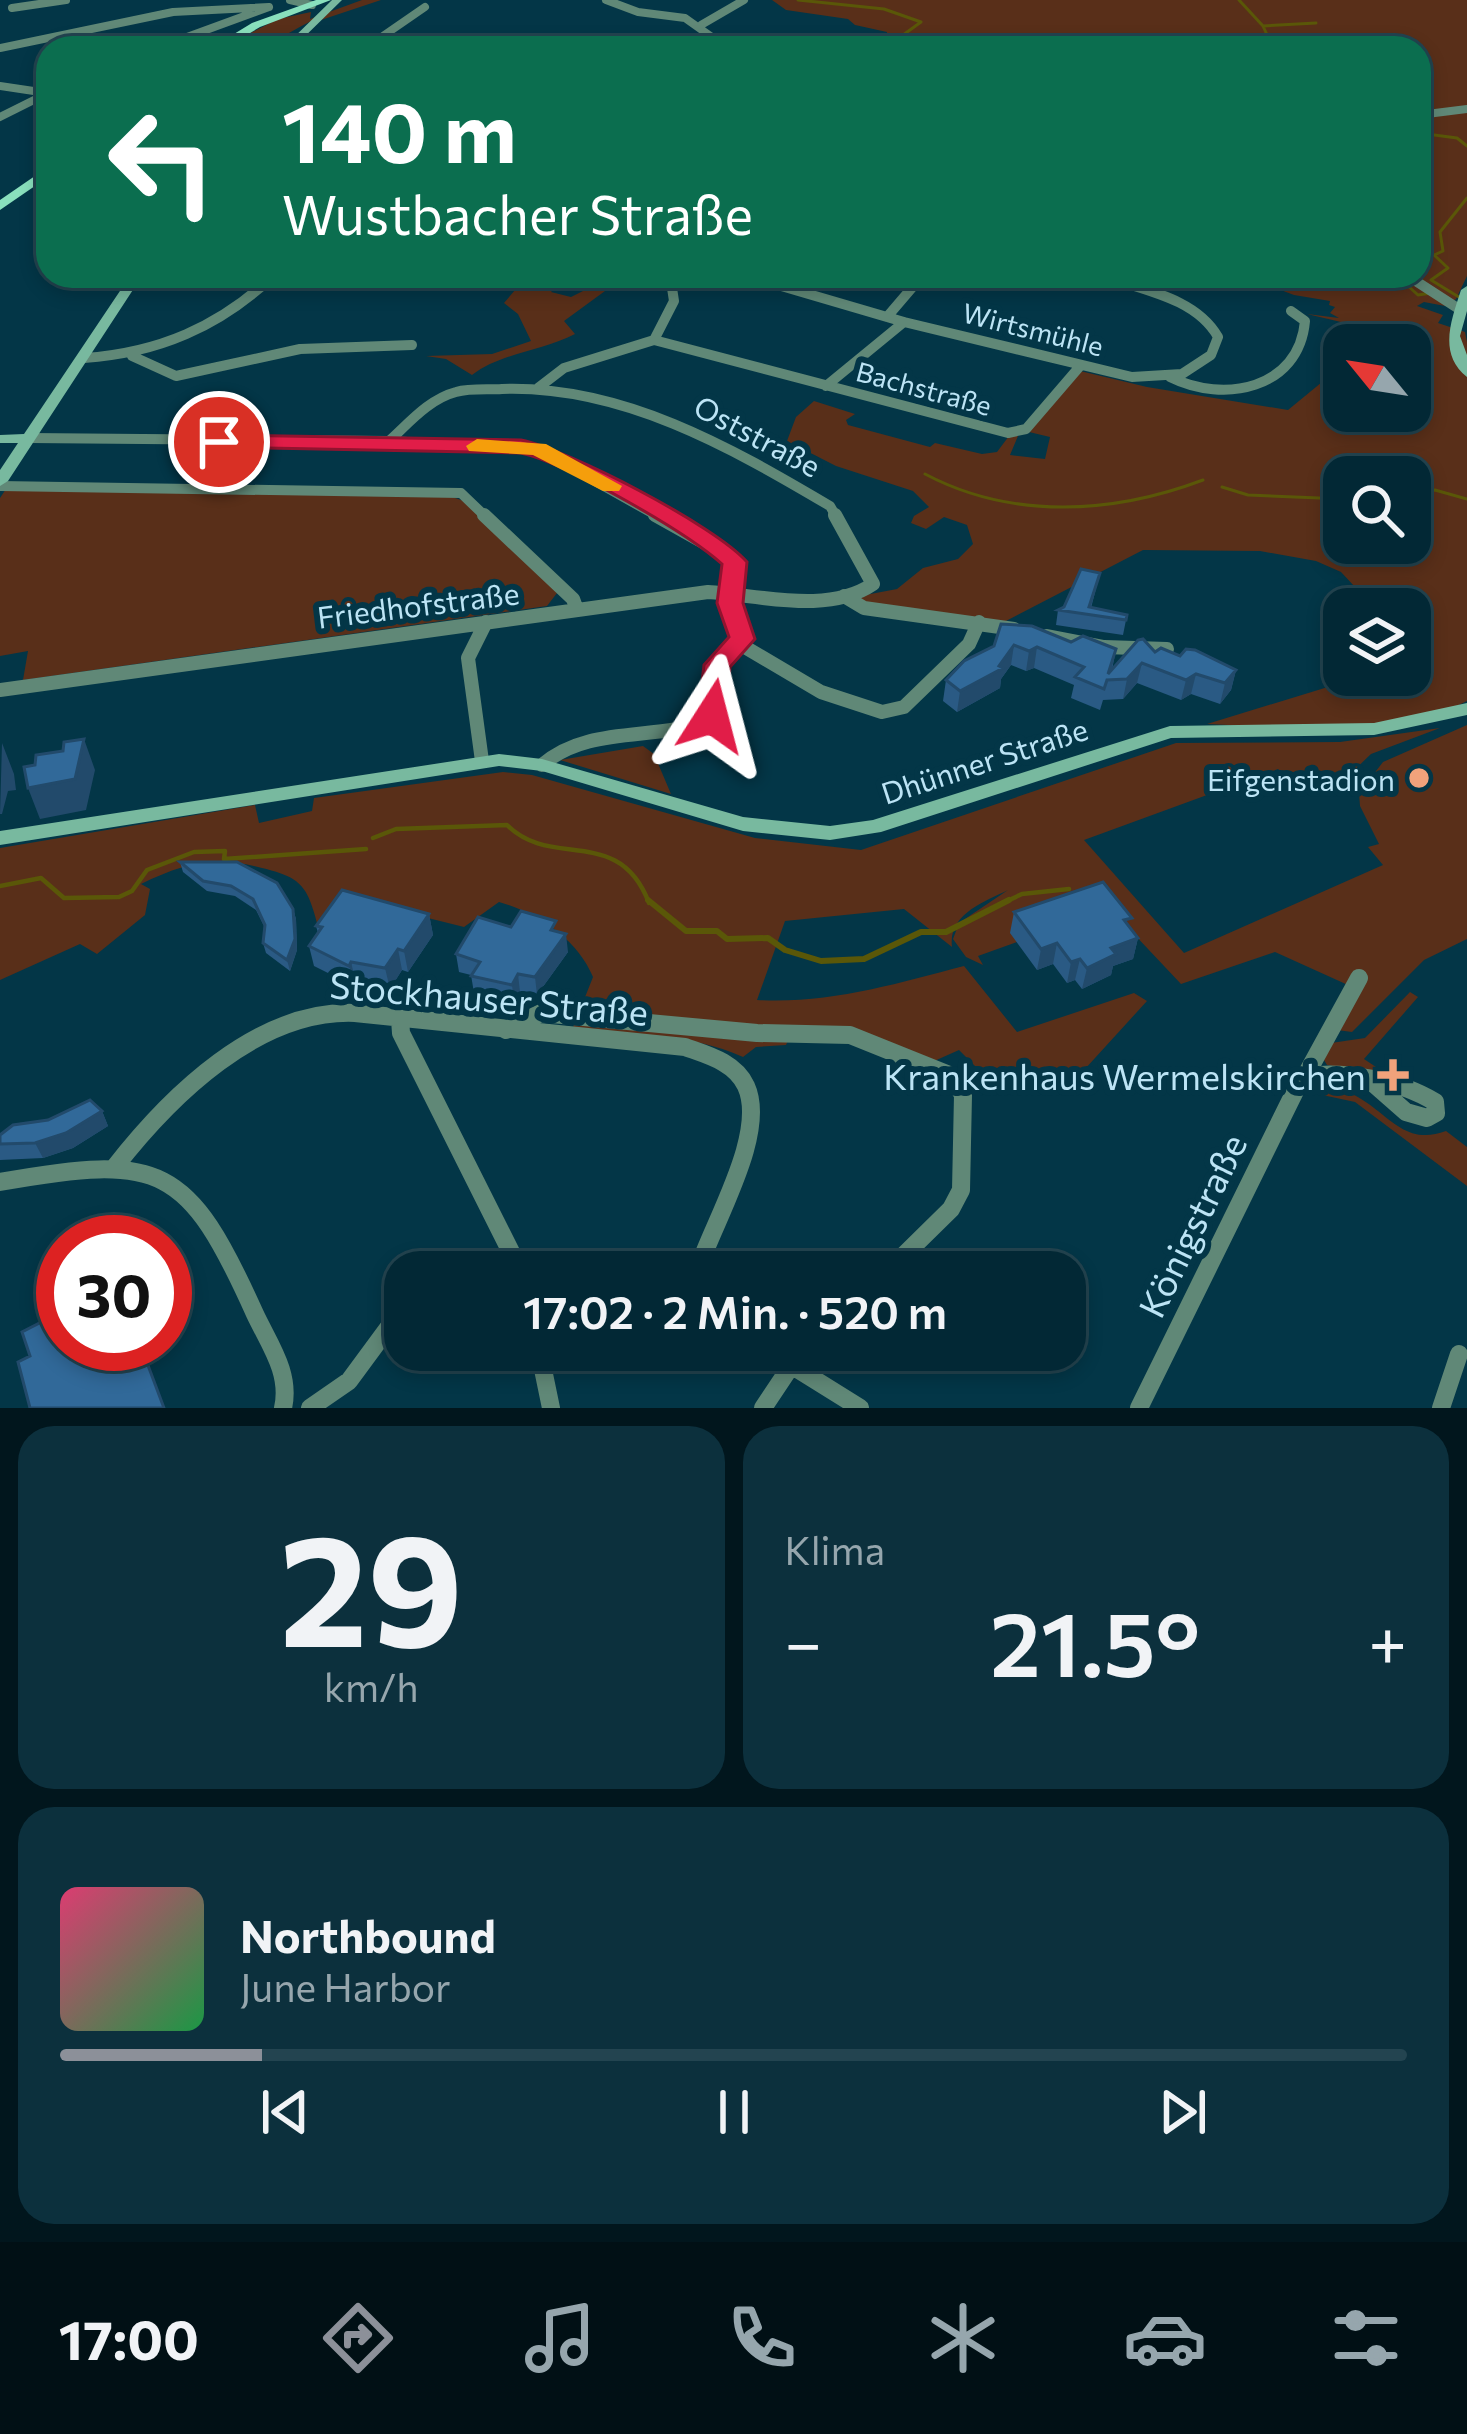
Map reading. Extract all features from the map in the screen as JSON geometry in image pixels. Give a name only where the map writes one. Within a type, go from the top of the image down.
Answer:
[{"type":"main road","points":[[237,36],[256,25],[337,0]]},
{"type":"main road","points":[[297,36],[317,8]]},
{"type":"main road","points":[[0,206],[36,180]]},
{"type":"main road","points":[[0,484],[128,288]]},
{"type":"main road","points":[[1463,300],[1454,341],[1467,374]]},
{"type":"main road","points":[[0,439],[29,438]]},
{"type":"main road","name":"Dhünner Straße","points":[[0,838],[482,761],[542,766],[743,824],[830,833],[874,827],[1170,732],[1339,731],[1458,712]]},
{"type":"street","points":[[12,8],[66,0]]},
{"type":"street","points":[[286,0],[317,8]]},
{"type":"street","points":[[606,0],[701,25],[712,36]]},
{"type":"street","points":[[701,25],[744,0]]},
{"type":"street","points":[[53,36],[155,13],[222,4],[269,8],[191,36]]},
{"type":"street","points":[[383,36],[425,7]]},
{"type":"street","points":[[0,48],[36,40]]},
{"type":"street","points":[[0,86],[36,91]]},
{"type":"street","points":[[0,117],[36,99]]},
{"type":"street","points":[[1431,114],[1467,109]]},
{"type":"street","points":[[1431,286],[1463,300]]},
{"type":"street","points":[[84,358],[132,356],[236,311],[260,288]]},
{"type":"street","points":[[654,340],[674,302],[672,288]]},
{"type":"street","name":"Wirtsmühle","points":[[788,288],[1081,365],[1132,377],[1170,377],[1190,388],[1221,393],[1254,387],[1281,369],[1301,344],[1305,322],[1291,311]]},
{"type":"street","points":[[887,317],[912,288]]},
{"type":"street","points":[[1136,288],[1192,308],[1213,325],[1218,337],[1211,355],[1170,377]]},
{"type":"street","name":"Bachstraße","points":[[826,386],[904,322]]},
{"type":"street","points":[[389,441],[450,393],[538,388],[563,368],[654,340],[826,386]]},
{"type":"street","points":[[132,356],[176,376],[299,349],[412,345]]},
{"type":"street","name":"Bachstraße","points":[[826,386],[992,431],[1016,433],[1026,429],[1081,365]]},
{"type":"street","name":"Oststraße","points":[[538,388],[677,422],[821,499],[839,515],[873,580],[868,591],[844,596]]},
{"type":"street","points":[[29,438],[389,441],[548,452],[734,562],[730,593],[742,636],[738,644],[821,692],[882,712],[904,707],[969,644],[979,622]]},
{"type":"street","points":[[0,484],[461,494],[573,599],[577,610]]},
{"type":"street","name":"Friedhofstraße","points":[[0,690],[730,593],[803,599],[844,596],[864,608],[979,622],[1104,647],[1167,649]]},
{"type":"street","points":[[482,761],[468,658],[486,622]]},
{"type":"street","name":"Dhünner Straße","points":[[542,766],[562,747],[659,733],[711,719],[717,665],[738,644]]},
{"type":"street","name":"Königstraße","points":[[1139,1408],[1281,1114],[1359,978]]},
{"type":"street","name":"Stockhauser Straße","points":[[114,1168],[134,1139],[163,1112],[286,1022],[327,1013],[685,1047],[712,1056],[739,1075],[752,1096],[753,1126],[705,1251]]},
{"type":"street","points":[[506,1030],[541,1013],[757,1033],[850,1035],[952,1076],[963,1095],[962,1190],[951,1209],[908,1251]]},
{"type":"street","points":[[400,1019],[401,1033],[510,1251]]},
{"type":"street","points":[[1307,1073],[1372,1083]]},
{"type":"street","points":[[0,1182],[114,1168],[168,1184],[204,1213],[285,1378],[283,1408]]},
{"type":"street","points":[[310,1408],[349,1381],[384,1334]]},
{"type":"street","points":[[1442,1408],[1459,1354]]},
{"type":"street","points":[[543,1371],[551,1408]]},
{"type":"street","points":[[763,1408],[788,1371]]},
{"type":"street","points":[[799,1371],[860,1408]]},
{"type":"shaded area","points":[[362,0],[381,0],[321,20],[323,16],[284,36],[245,36],[278,19],[311,12],[310,19]]},
{"type":"shaded area","points":[[772,0],[1467,0],[1467,276],[1456,299],[1445,306],[1424,302],[1417,306],[1443,315],[1438,323],[1465,332],[1467,342],[1467,701],[1437,713],[1373,726],[1207,724],[1323,688],[1323,696],[1431,696],[1431,588],[1356,588],[1341,572],[1316,561],[1260,551],[1143,550],[1004,622],[869,606],[860,596],[897,589],[923,568],[958,559],[973,544],[967,525],[944,517],[926,529],[911,523],[929,507],[913,491],[836,466],[787,441],[796,417],[814,401],[855,414],[846,420],[848,425],[930,447],[935,443],[982,454],[997,452],[1009,436],[1018,436],[1010,455],[1045,459],[1050,437],[1029,432],[1080,371],[1288,410],[1323,381],[1323,432],[1431,432],[1431,324],[1340,324],[1307,314],[1339,318],[1330,313],[1335,307],[1330,301],[1276,288],[1431,288],[1431,36],[887,36],[887,32],[848,19],[786,10]]},
{"type":"shaded area","points":[[517,288],[555,288],[551,292],[571,297],[589,288],[605,291],[564,321],[575,334],[472,375],[446,359],[426,356],[492,354],[531,341],[518,314],[504,303]]},
{"type":"shaded area","points":[[6,489],[446,495],[467,502],[557,593],[547,606],[23,680],[28,651],[0,656],[0,498]]},
{"type":"shaded area","points":[[1467,725],[1467,939],[1424,960],[1352,1032],[1337,1030],[1359,990],[1275,952],[1181,984],[1099,897],[1017,942],[978,956],[983,965],[966,957],[953,939],[959,923],[1008,890],[962,918],[956,926],[952,936],[952,947],[904,909],[785,921],[757,1000],[836,996],[964,966],[1017,1032],[1134,993],[1147,1001],[1064,1092],[980,1071],[959,1050],[932,1062],[793,1029],[786,1045],[756,1047],[743,1057],[681,1039],[572,1030],[593,977],[567,940],[528,913],[499,902],[464,927],[344,897],[318,926],[310,900],[293,879],[226,862],[185,866],[141,884],[150,889],[145,915],[97,954],[80,944],[0,980],[0,848],[255,805],[259,823],[312,811],[314,798],[503,772],[532,775],[755,838],[861,850],[1176,743],[1340,742],[1440,728],[1371,754],[1345,779],[1295,784],[1278,769],[1084,840],[1184,953],[1383,865],[1368,847],[1379,844],[1360,806],[1359,793],[1383,762]]},
{"type":"shaded area","points":[[643,746],[654,754],[671,794],[560,760]]},
{"type":"shaded area","points":[[1410,992],[1418,997],[1364,1059],[1376,1067],[1372,1072],[1327,1065],[1324,1060],[1331,1043],[1365,1038]]},
{"type":"shaded area","points":[[1319,1088],[1357,1096],[1412,1133],[1446,1131],[1467,1147],[1467,1186],[1355,1102],[1313,1093]]},
{"type":"building","points":[[1081,569],[1100,573],[1089,607],[1127,615],[1126,620],[1058,610],[1064,607]]},
{"type":"building","points":[[1001,624],[1032,626],[1071,642],[1083,636],[1116,649],[1108,674],[1143,639],[1155,652],[1161,648],[1180,656],[1186,649],[1195,650],[1236,670],[1225,683],[1196,674],[1186,680],[1142,663],[1127,679],[1107,680],[1104,689],[1075,677],[1084,667],[1037,647],[1029,651],[1014,645],[999,666],[1003,668],[960,691],[946,680],[964,661],[994,646]]},
{"type":"building","points":[[84,739],[75,779],[28,788],[24,767],[35,765],[36,755],[63,751],[64,742]]},
{"type":"building","points":[[180,862],[237,862],[277,883],[293,909],[295,939],[287,960],[263,943],[265,925],[253,899],[231,886],[203,881]]},
{"type":"building","points":[[1103,882],[1132,918],[1124,920],[1138,938],[1111,948],[1116,954],[1087,968],[1080,959],[1071,962],[1057,943],[1041,949],[1014,912]]},
{"type":"building","points":[[342,890],[429,914],[404,951],[398,949],[385,968],[351,962],[349,966],[309,946],[322,927],[316,926]]},
{"type":"building","points":[[521,911],[556,921],[551,930],[566,934],[535,977],[518,974],[512,985],[471,976],[480,962],[456,954],[478,917],[511,927]]},
{"type":"building","points":[[90,1100],[102,1111],[66,1133],[35,1143],[0,1144],[0,1135],[13,1125],[48,1120]]},
{"type":"building","points":[[36,1325],[36,1371],[150,1371],[164,1408],[30,1408],[18,1362],[30,1356],[22,1332]]},
{"type":"waterway","points":[[798,0],[884,9],[921,22],[903,36]]},
{"type":"waterway","points":[[1239,0],[1263,26]]},
{"type":"waterway","points":[[1263,26],[1316,23]]},
{"type":"waterway","points":[[1263,26],[1268,36]]},
{"type":"waterway","points":[[1431,135],[1457,138],[1467,146]]},
{"type":"waterway","points":[[1467,198],[1440,232],[1443,251],[1434,255],[1448,268],[1431,280],[1467,302]]},
{"type":"waterway","points":[[1410,288],[1418,295],[1431,293]]},
{"type":"waterway","points":[[925,474],[992,499],[1063,507],[1134,500],[1203,480]]},
{"type":"waterway","points":[[1222,487],[1248,495],[1323,498]]},
{"type":"waterway","points":[[1431,491],[1467,499]]},
{"type":"waterway","points":[[373,838],[396,829],[507,825],[544,845],[603,855],[620,864],[636,879],[649,903]]},
{"type":"waterway","points":[[0,886],[41,878],[64,898],[119,897],[132,891],[147,870],[194,852],[225,851],[224,859],[366,849]]},
{"type":"waterway","points":[[1004,902],[1022,894],[1069,889]]},
{"type":"waterway","points":[[648,900],[686,931],[717,931],[727,939],[768,938],[785,950],[821,961],[864,959],[921,932],[946,932],[1004,902]]},
{"type":"waterway","points":[[1004,902],[1009,900]]},
{"type":"slow traffic","points":[[477,446],[538,448],[611,486]]},
{"type":"place","name":"Eifgenstadion","points":[[1419,778]]},
{"type":"place","name":"Krankenhaus Wermelskirchen","points":[[1393,1075]]},
{"type":"route","points":[[219,442],[389,441],[538,448],[581,470],[717,547],[734,562],[730,603],[742,639],[717,665],[712,716]]}]
